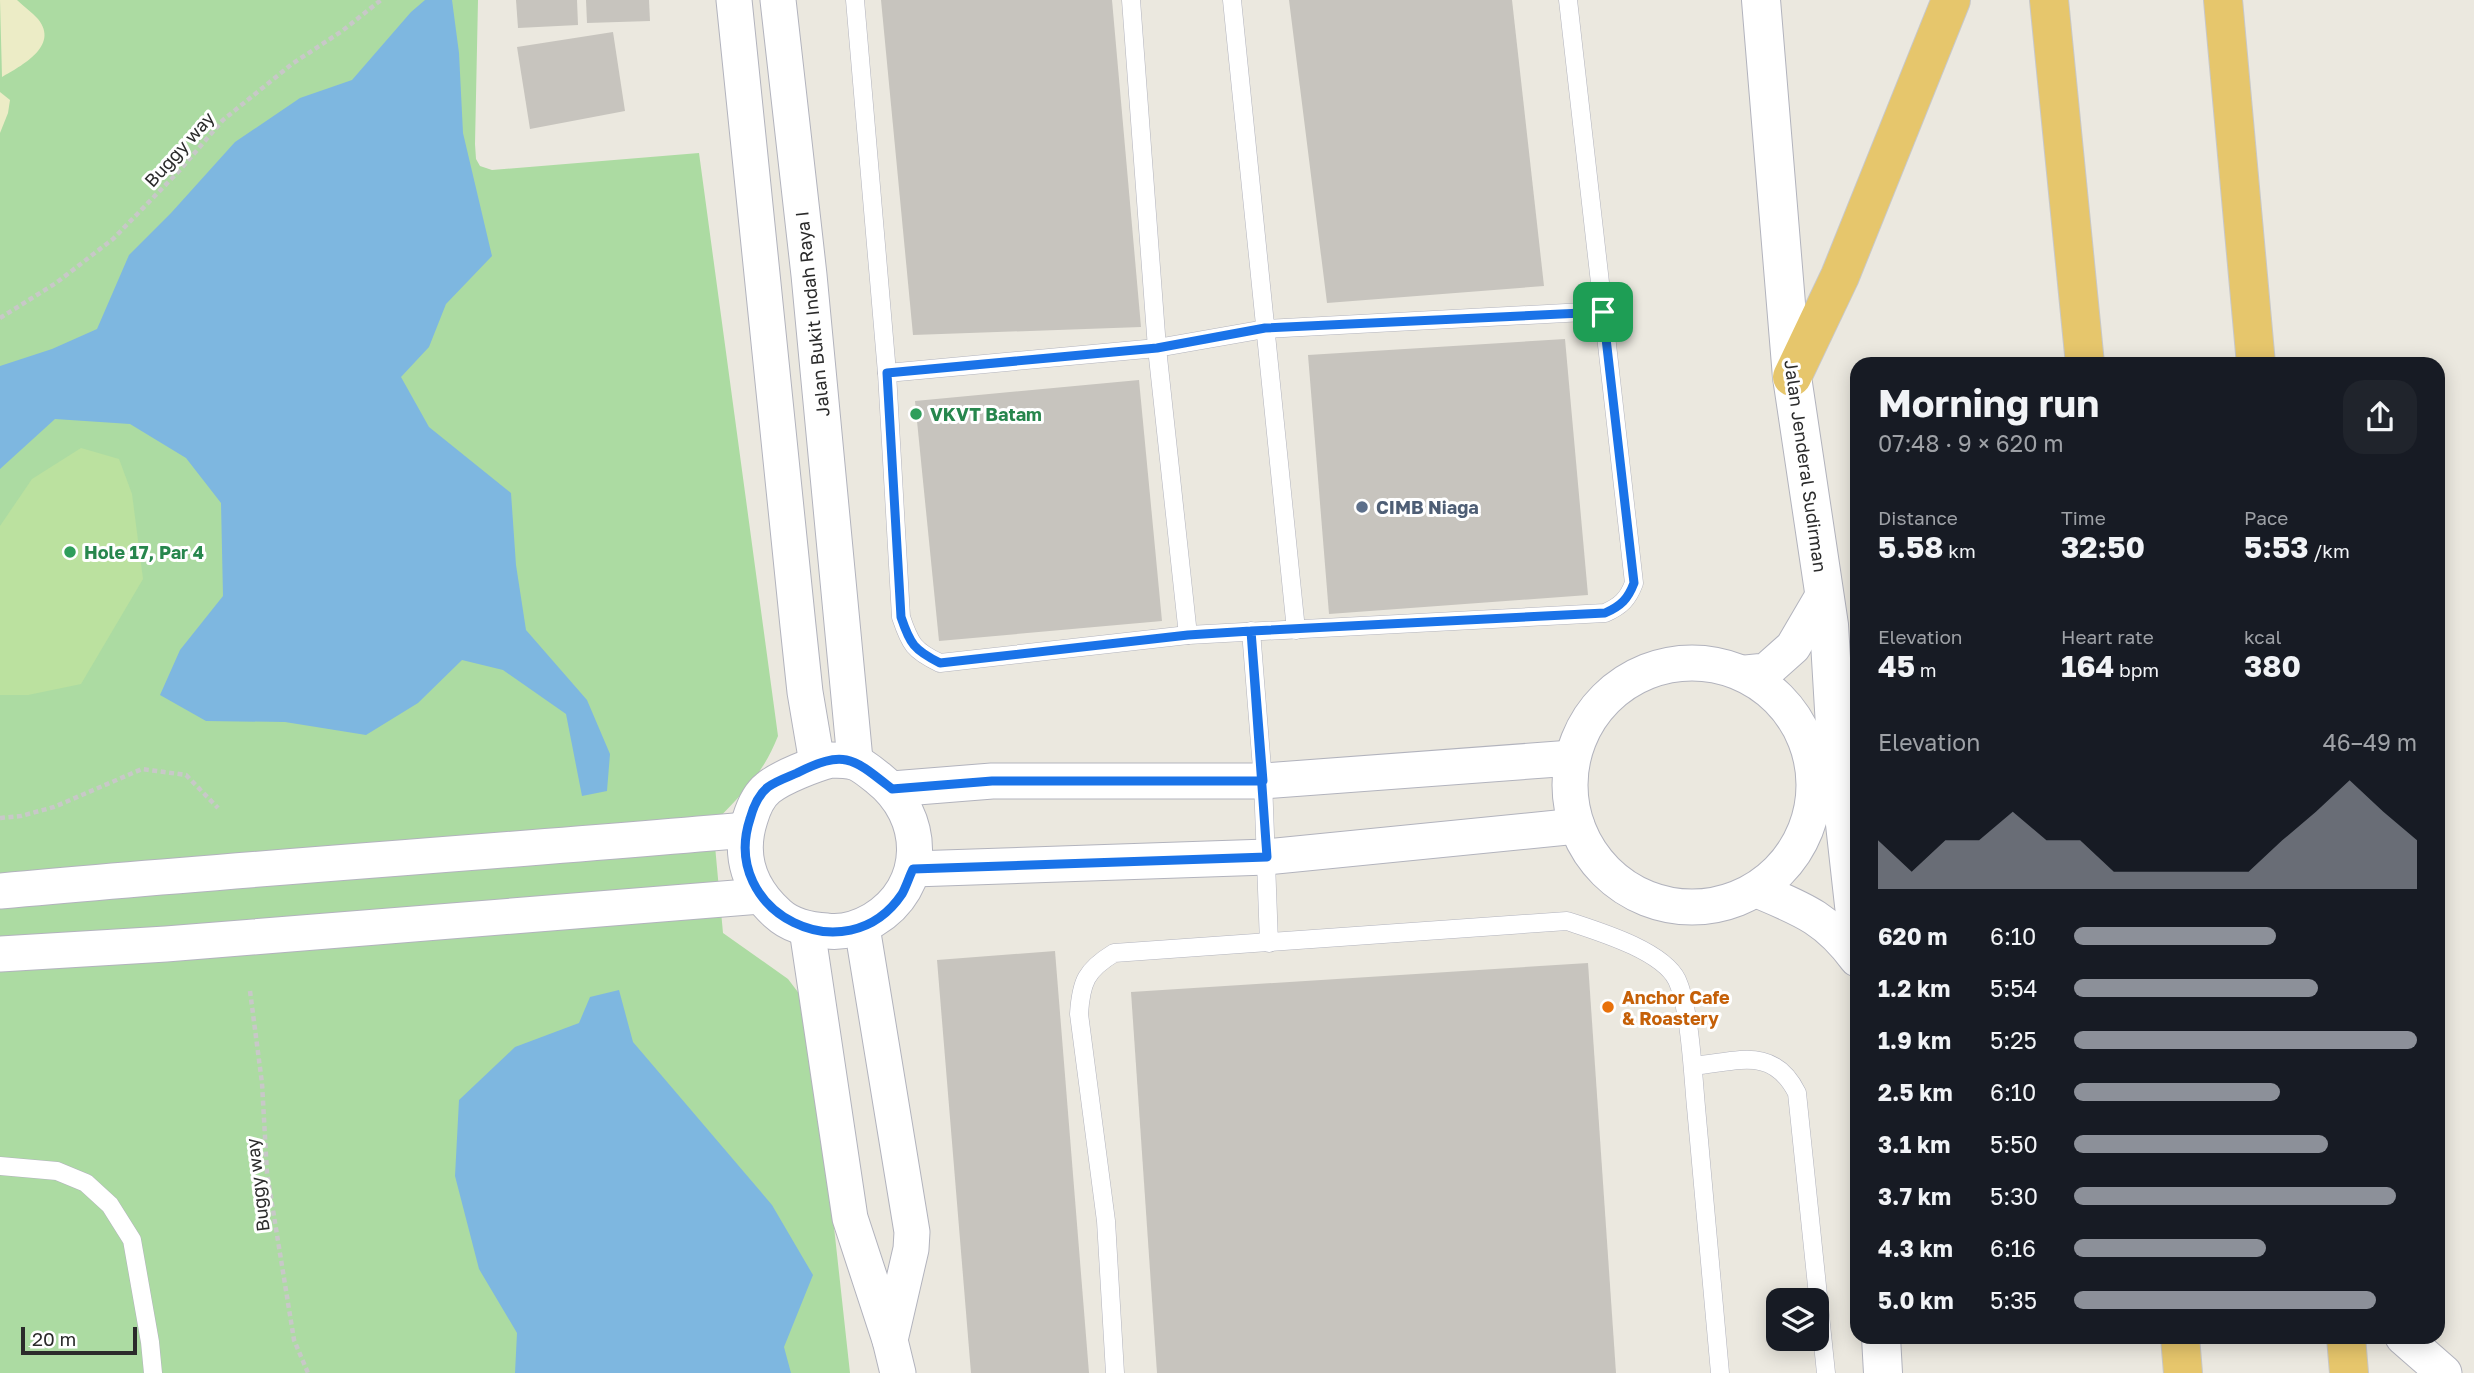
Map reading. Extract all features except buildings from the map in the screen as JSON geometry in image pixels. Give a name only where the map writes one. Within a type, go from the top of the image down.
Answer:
[{"type":"highway","points":[[1792,377],[1840,276],[1951,0]]},
{"type":"highway","points":[[2049,0],[2084,357]]},
{"type":"highway","points":[[2223,0],[2255,357]]},
{"type":"highway","points":[[2181,1344],[2183,1373]]},
{"type":"highway","points":[[2347,1344],[2349,1373]]},
{"type":"street","points":[[734,0],[800,653],[817,763]]},
{"type":"street","name":"Jalan Bukit Indah Raya I","points":[[778,0],[810,289],[855,760]]},
{"type":"street","name":"Jalan Jenderal Sudirman","points":[[1760,0],[1792,377],[1829,625],[1836,743],[1850,869]]},
{"type":"street","points":[[1746,673],[1791,714],[1809,750],[1815,790],[1807,829],[1787,863],[1757,890],[1719,906],[1677,907],[1639,896],[1604,872],[1581,838],[1569,799],[1572,758],[1588,720],[1614,690],[1648,670],[1687,663],[1746,673],[1766,671],[1793,647],[1824,594]]},
{"type":"street","points":[[892,789],[992,781],[1263,781],[1572,758]]},
{"type":"street","points":[[855,760],[892,789],[908,813],[915,841],[913,869],[902,894],[885,913],[862,927],[836,932],[807,929],[780,917],[760,896],[749,876],[744,853],[746,830],[754,807],[767,788],[817,763],[855,760]]},
{"type":"street","points":[[913,869],[1267,857],[1577,826]]},
{"type":"street","points":[[0,891],[746,830]]},
{"type":"street","points":[[1757,890],[1797,906],[1820,919],[1850,949]]},
{"type":"street","points":[[0,954],[166,944],[760,896]]},
{"type":"street","points":[[862,927],[912,1232],[894,1357]]},
{"type":"street","points":[[807,929],[850,1218],[894,1357]]},
{"type":"street","points":[[1881,1344],[1883,1373]]},
{"type":"street","points":[[2411,1344],[2444,1373]]},
{"type":"lane","points":[[855,0],[887,373],[901,617],[910,643],[923,655],[940,663],[1188,635],[1605,613],[1617,608],[1628,598],[1634,583],[1568,0]]},
{"type":"lane","points":[[1131,0],[1157,348],[1188,635]]},
{"type":"lane","points":[[1232,0],[1296,630]]},
{"type":"lane","points":[[887,373],[1157,348],[1265,328],[1603,312]]},
{"type":"lane","points":[[1251,631],[1263,781],[1269,943]]},
{"type":"lane","points":[[1115,1373],[1106,1221],[1079,1014],[1080,989],[1087,975],[1099,962],[1114,953],[1567,920],[1619,938],[1664,965],[1677,979],[1684,1003],[1693,1066],[1720,1373]]},
{"type":"lane","points":[[1693,1066],[1762,1060],[1775,1065],[1789,1078],[1797,1093],[1826,1373]]},
{"type":"lane","points":[[0,1166],[57,1171],[86,1183],[110,1205],[132,1240],[153,1373]]},
{"type":"path","name":"Buggy way","points":[[0,318],[56,283],[113,239],[179,171],[223,120],[292,64],[342,31],[381,0]]},
{"type":"path","points":[[0,818],[54,807],[142,769],[186,775],[218,808]]},
{"type":"path","name":"Buggy way","points":[[250,991],[262,1083],[267,1173],[294,1340],[307,1373]]},
{"type":"green space","points":[[0,0],[478,0],[475,144],[476,159],[480,166],[492,170],[699,153],[778,736],[758,774],[713,824],[723,933],[788,979],[810,1008],[850,1373],[0,1373]]},
{"type":"green space","name":"Hole 17, Par 4","points":[[81,448],[119,459],[132,494],[143,579],[81,684],[28,695],[0,695],[0,526],[32,479]]},
{"type":"sand","points":[[0,0],[17,0],[38,19],[44,29],[44,38],[35,54],[2,77]]},
{"type":"sand","points":[[0,92],[10,100],[0,133]]},
{"type":"water","points":[[425,0],[452,0],[459,53],[463,133],[492,256],[446,304],[429,347],[401,377],[429,427],[511,493],[516,565],[526,630],[587,700],[610,754],[607,791],[582,796],[566,714],[503,670],[462,660],[418,703],[366,735],[285,722],[206,721],[160,695],[180,650],[223,596],[221,503],[186,458],[130,424],[55,419],[0,469],[0,366],[52,349],[97,329],[129,255],[235,142],[300,98],[352,80],[411,12]]},
{"type":"water","points":[[619,990],[633,1042],[772,1205],[813,1275],[784,1347],[791,1373],[515,1373],[517,1333],[479,1269],[455,1176],[459,1100],[515,1047],[579,1023],[590,997]]},
{"type":"place","name":"VKVT Batam","points":[[916,414]]},
{"type":"place","name":"CIMB Niaga","points":[[1362,507]]},
{"type":"place","name":"Hole 17, Par 4","points":[[70,552]]},
{"type":"place","name":"Anchor Cafe & Roastery","points":[[1608,1007]]},
{"type":"route","points":[[1603,312],[1265,328],[1157,348],[887,373],[901,617],[910,643],[923,655],[940,663],[1188,635],[1251,631],[1263,781],[1267,857],[913,869],[902,894],[885,913],[862,927],[836,932],[807,929],[780,917],[760,896],[749,876],[744,853],[746,830],[754,807],[767,788],[817,763],[855,760],[892,789],[992,781],[1263,781],[1257,706],[1251,631],[1605,613],[1617,608],[1628,598],[1634,583],[1603,312]]}]
